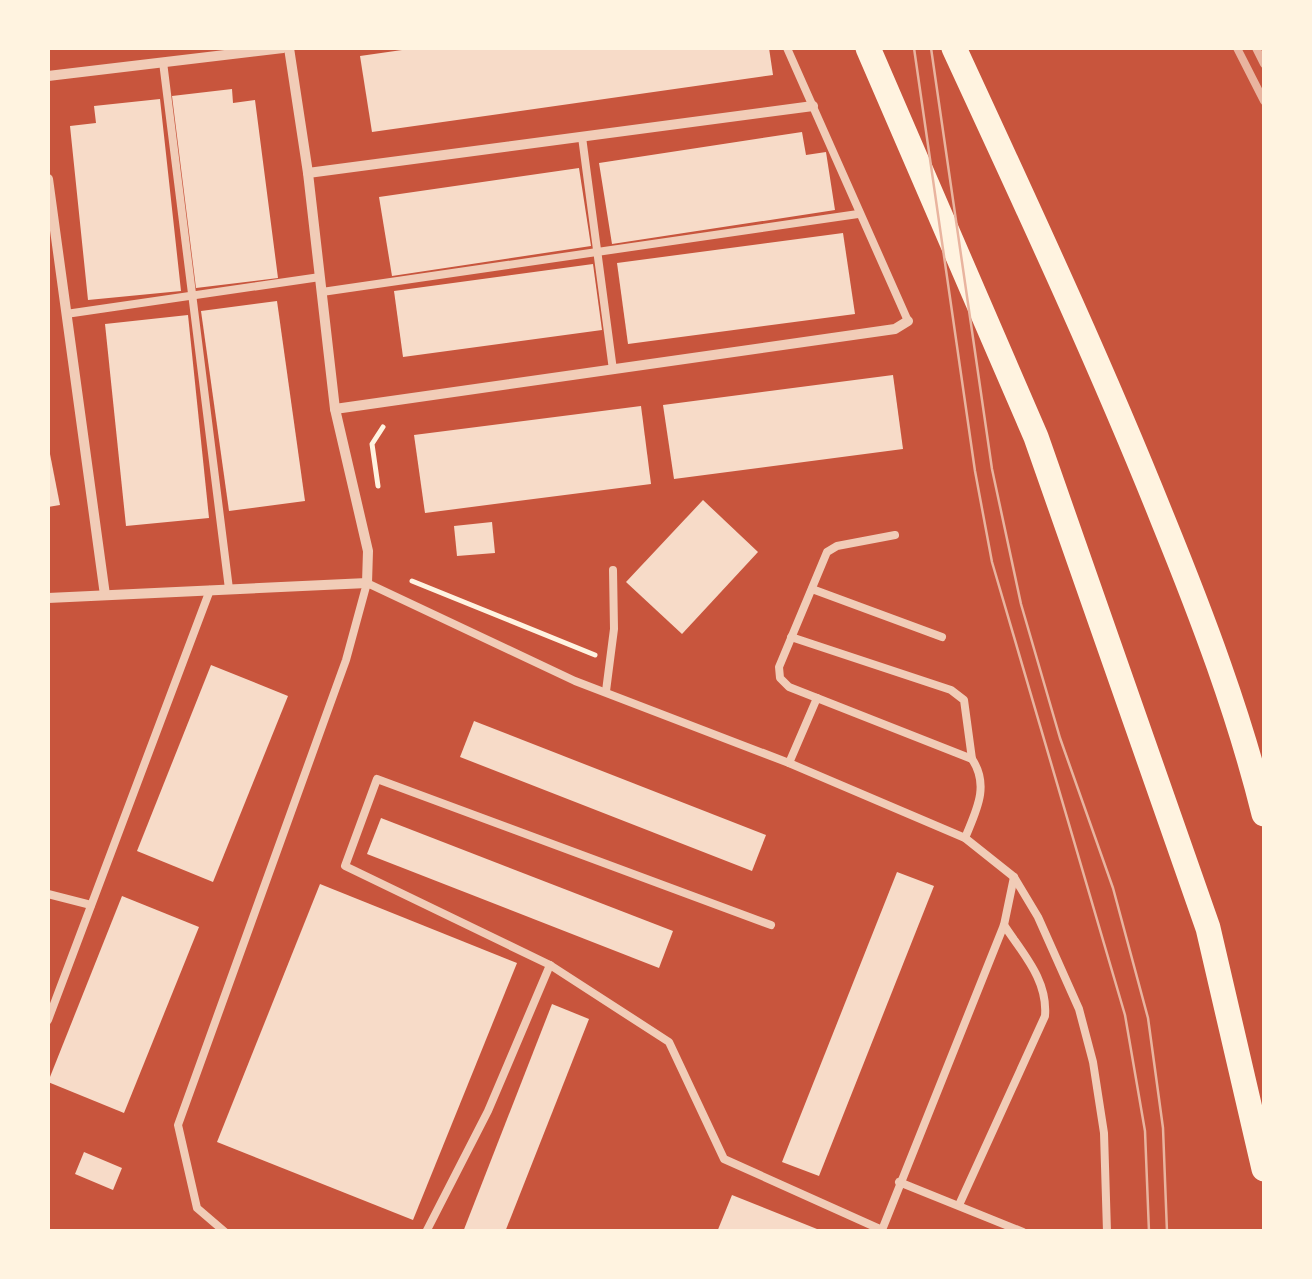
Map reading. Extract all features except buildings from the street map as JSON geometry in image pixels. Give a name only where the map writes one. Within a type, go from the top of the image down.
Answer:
[{"type":"highway","points":[[868,48],[1036,436],[1208,928],[1264,1169]]},
{"type":"highway","points":[[954,48],[1111,390],[1188,582],[1249,752],[1264,814]]},
{"type":"street","points":[[48,76],[286,48],[308,173],[335,409],[368,552],[368,582],[48,598]]},
{"type":"street","points":[[308,173],[813,106]]},
{"type":"street","points":[[48,179],[105,595]]},
{"type":"street","points":[[335,409],[894,329],[908,320]]},
{"type":"lane","points":[[786,48],[908,320]]},
{"type":"lane","points":[[163,62],[229,589]]},
{"type":"lane","points":[[582,137],[614,371]]},
{"type":"lane","points":[[322,292],[858,214]]},
{"type":"lane","points":[[66,314],[320,276]]},
{"type":"lane","points":[[896,535],[837,546],[827,552],[779,667],[780,678],[789,687],[972,760]]},
{"type":"lane","points":[[606,691],[613,570]]},
{"type":"lane","points":[[225,1232],[197,1208],[178,1125],[346,660],[368,582],[575,681],[790,763],[965,838],[1014,877],[1059,961],[1084,1026],[1104,1133],[1107,1232]]},
{"type":"lane","points":[[812,589],[942,636]]},
{"type":"lane","points":[[48,1020],[210,590]]},
{"type":"lane","points":[[791,637],[952,690],[964,700],[972,760],[981,773],[982,789],[965,838]]},
{"type":"lane","points":[[790,763],[817,698]]},
{"type":"lane","points":[[771,925],[377,779],[345,866],[550,965],[670,1042],[724,1159],[882,1230],[1004,925],[1014,877]]},
{"type":"lane","points":[[48,894],[91,905]]},
{"type":"lane","points":[[959,1206],[1046,1016],[1043,984],[1004,925]]},
{"type":"lane","points":[[426,1232],[488,1112],[550,965]]},
{"type":"lane","points":[[899,1182],[1022,1232]]},
{"type":"path","points":[[378,486],[372,444],[383,427]]},
{"type":"path","points":[[412,580],[610,662]]},
{"type":"tram line","points":[[914,48],[975,471],[992,562],[1125,1015],[1145,1131],[1149,1232]]},
{"type":"tram line","points":[[931,48],[992,469],[1021,604],[1060,738],[1113,888],[1148,1018],[1163,1128],[1167,1232]]},
{"type":"railway","points":[[1237,48],[1264,101]]},
{"type":"railway","points":[[1256,48],[1264,64]]}]
